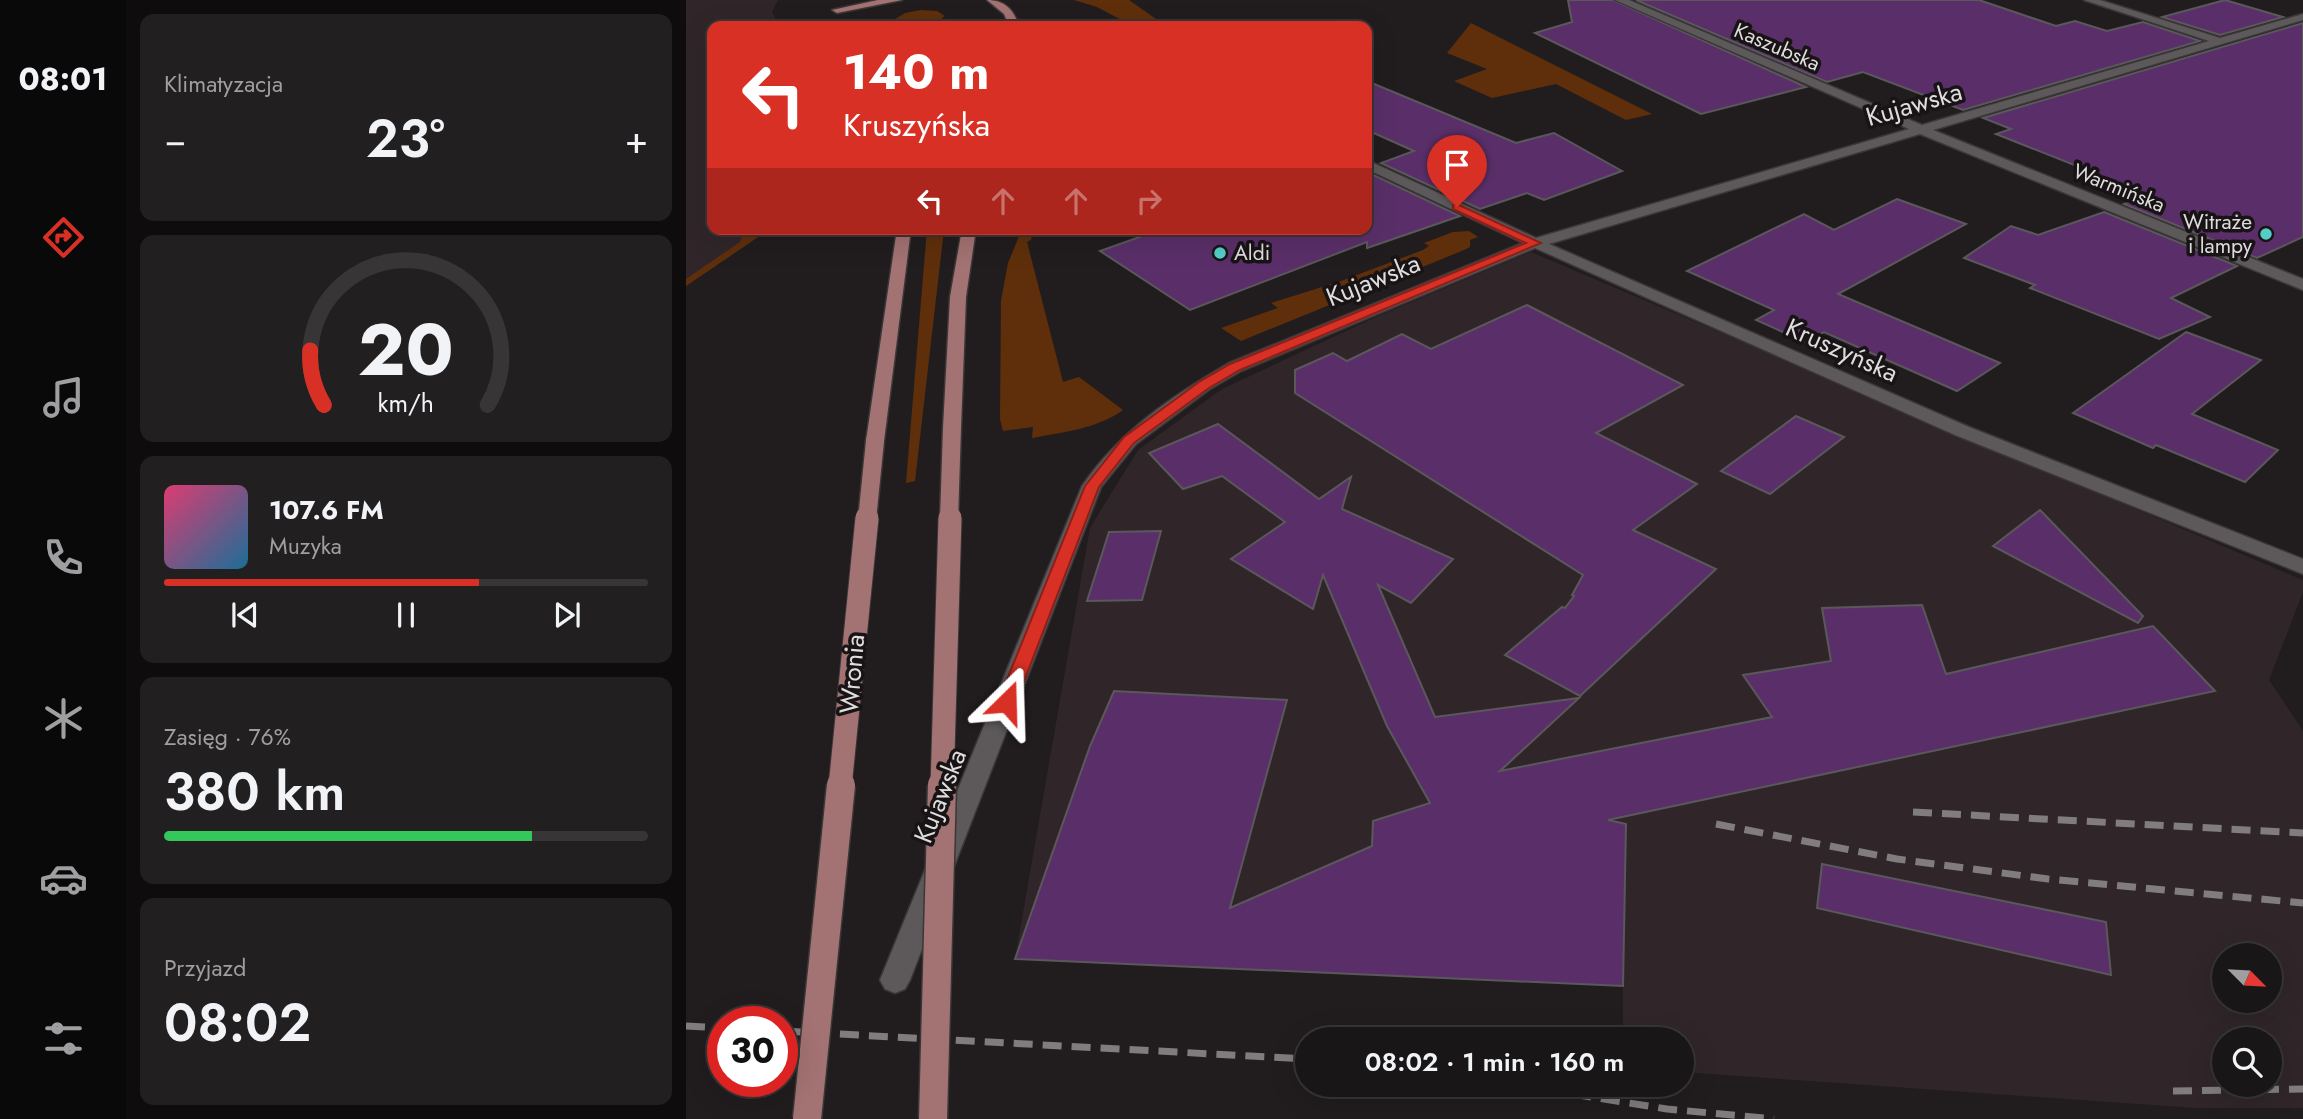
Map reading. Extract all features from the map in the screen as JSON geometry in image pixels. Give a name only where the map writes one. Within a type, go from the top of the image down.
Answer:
[{"type":"main road","points":[[838,10],[897,0]]},
{"type":"main road","points":[[1001,2],[1012,21]]},
{"type":"main road","name":"Wronia","points":[[807,1119],[875,441],[903,235]]},
{"type":"main road","points":[[933,1119],[952,428],[958,297],[968,235]]},
{"type":"street","name":"Kaszubska","points":[[1620,0],[1920,129]]},
{"type":"street","points":[[2089,0],[2219,41]]},
{"type":"street","name":"Kujawska","points":[[895,980],[1092,486],[1129,440],[1204,385],[1235,367],[1535,243],[2303,17]]},
{"type":"street","name":"Warmińska","points":[[1920,129],[2303,285]]},
{"type":"street","name":"Kruszyńska","points":[[1372,166],[1535,243],[1962,431],[2303,567]]},
{"type":"shaded area","points":[[686,0],[778,0],[772,12],[776,21],[707,21],[707,235],[761,235],[686,286]]},
{"type":"shaded area","points":[[1074,0],[1129,0],[1159,21],[1124,21],[1097,7]]},
{"type":"shaded area","points":[[937,11],[945,16],[935,21],[894,20],[905,13]]},
{"type":"shaded area","points":[[1471,23],[1652,114],[1626,120],[1556,84],[1492,98],[1454,81],[1487,69],[1447,53]]},
{"type":"shaded area","points":[[1469,231],[1478,237],[1470,240],[1470,247],[1464,250],[1241,341],[1221,328],[1278,308],[1271,303],[1341,281],[1423,250],[1429,246],[1424,243],[1453,232]]},
{"type":"shaded area","points":[[742,235],[761,235],[686,286],[686,279],[740,242]]},
{"type":"shaded area","points":[[927,235],[943,235],[915,481],[906,483]]},
{"type":"shaded area","points":[[1020,235],[1032,235],[1031,240],[1027,242],[1063,382],[1079,377],[1123,410],[1102,422],[1068,432],[1032,438],[1033,427],[1003,431],[1000,419],[1001,301],[1008,263]]},
{"type":"shaded area","points":[[1531,252],[2303,580],[2303,592],[2269,680],[2303,731],[2303,1108],[2196,1108],[1694,1073],[1694,1027],[1623,1027],[1623,986],[1015,959],[1090,528],[1138,450],[1222,389],[1374,318]]},
{"type":"building","points":[[1568,0],[1613,0],[1806,87],[1701,114],[1535,33],[1572,22]]},
{"type":"building","points":[[1636,0],[1979,0],[2056,26],[2075,21],[2107,31],[2143,22],[2200,41],[1963,110],[1863,72],[1827,82]]},
{"type":"building","points":[[2225,0],[2283,17],[2220,35],[2162,17]]},
{"type":"building","points":[[2303,23],[2303,237],[2257,258],[2124,204],[2150,195],[1996,134],[2011,129],[1983,118]]},
{"type":"building","points":[[1372,83],[1516,143],[1554,133],[1622,171],[1544,200],[1527,193],[1480,209],[1381,163],[1414,151],[1372,132]]},
{"type":"building","name":"Aldi","points":[[1372,174],[1460,216],[1367,248],[1367,242],[1190,310],[1100,251],[1145,235],[1372,235]]},
{"type":"building","points":[[1897,199],[1966,224],[1838,294],[2000,363],[1957,391],[1824,332],[1805,342],[1756,320],[1774,310],[1687,271],[1804,214],[1834,230]]},
{"type":"building","points":[[2104,212],[2237,266],[2171,298],[2210,317],[2159,339],[2030,288],[2035,285],[1964,258],[2011,226],[2038,235]]},
{"type":"building","points":[[1527,305],[1683,385],[1596,433],[1697,484],[1633,530],[1716,569],[1580,696],[1505,655],[1562,607],[1565,608],[1574,596],[1572,595],[1583,575],[1295,393],[1295,370],[1333,353],[1347,361],[1402,334],[1431,349]]},
{"type":"building","points":[[2186,332],[2261,360],[2192,414],[2278,450],[2245,482],[2156,445],[2153,448],[2073,413]]},
{"type":"building","points":[[1796,416],[1844,437],[1770,494],[1721,471]]},
{"type":"building","points":[[1218,424],[1319,499],[1351,477],[1342,509],[1453,559],[1411,603],[1378,585],[1435,717],[1579,698],[1500,771],[1772,717],[1743,675],[1831,661],[1822,608],[1922,605],[1946,674],[2153,626],[2215,691],[1608,820],[1626,824],[1623,986],[1015,959],[1090,746],[1114,691],[1287,700],[1230,908],[1372,846],[1373,821],[1430,803],[1387,726],[1323,575],[1313,609],[1231,559],[1285,522],[1222,476],[1183,489],[1149,453]]},
{"type":"building","points":[[2040,510],[2143,616],[2138,623],[1993,546]]},
{"type":"building","points":[[1161,531],[1142,600],[1087,601],[1109,532]]},
{"type":"building","points":[[1822,864],[2106,922],[2111,975],[1817,908]]},
{"type":"railway","points":[[1913,812],[2303,833]]},
{"type":"railway","points":[[1716,824],[1897,859],[2048,879],[2303,903]]},
{"type":"railway","points":[[686,1026],[707,1027]]},
{"type":"railway","points":[[798,1032],[1295,1058]]},
{"type":"railway","points":[[2173,1091],[2303,1089]]},
{"type":"railway","points":[[1591,1097],[1667,1109],[1774,1119]]},
{"type":"place","name":"Witraże i lampy","points":[[2266,234]]},
{"type":"place","name":"Aldi","points":[[1220,253]]},
{"type":"route","points":[[1007,702],[1092,486],[1129,440],[1204,385],[1235,367],[1343,320],[1535,243],[1457,207]]}]
